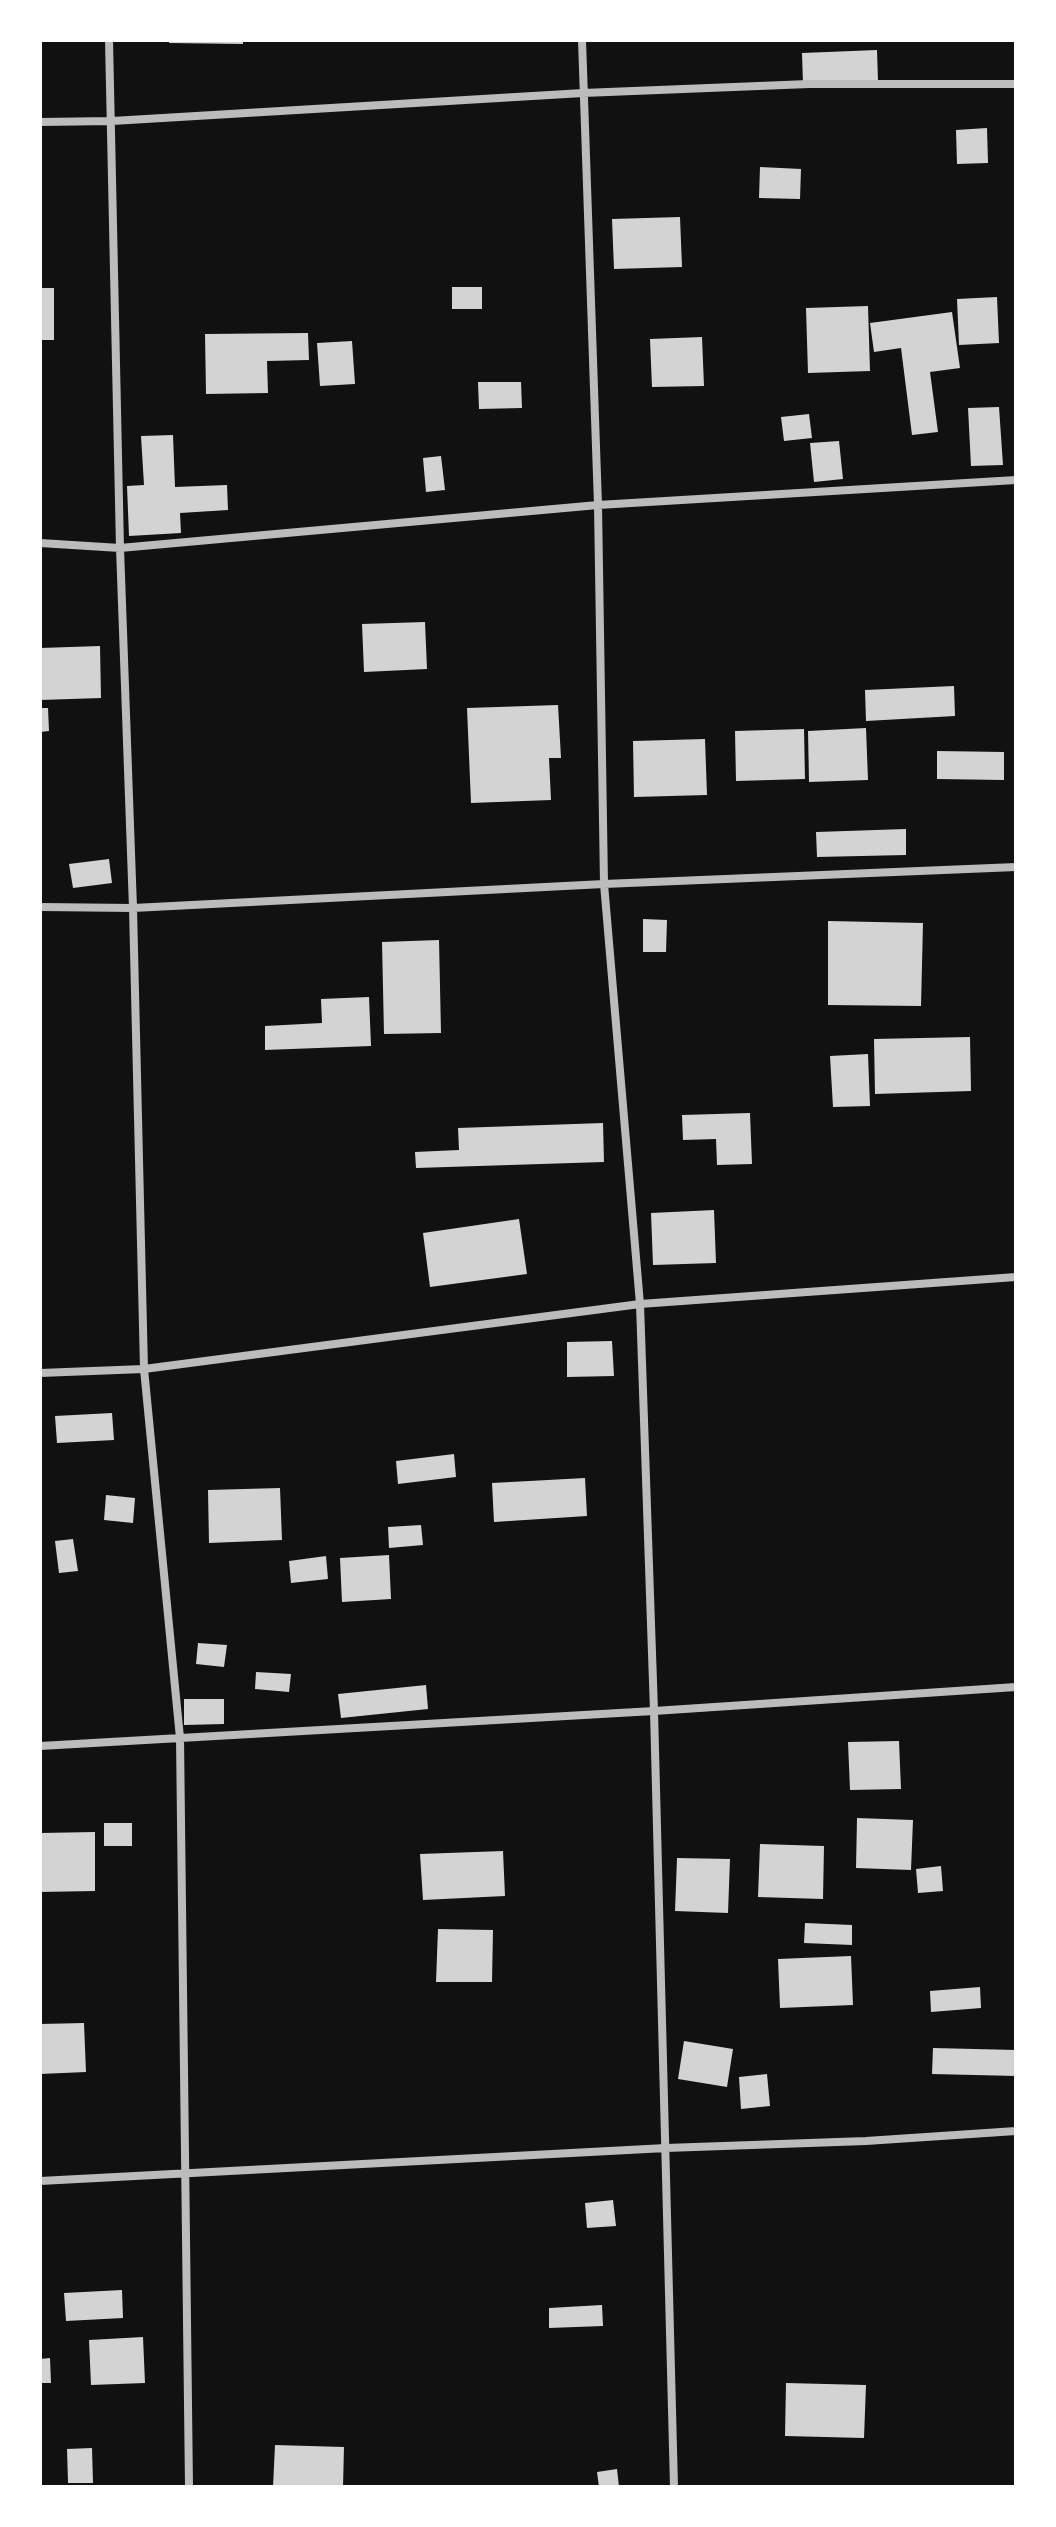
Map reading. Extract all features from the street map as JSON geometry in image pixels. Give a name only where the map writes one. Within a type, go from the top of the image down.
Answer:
[{"type":"street","points":[[109,40],[144,1369],[180,1738],[189,2487]]},
{"type":"street","points":[[582,40],[598,505],[604,884],[640,1304],[674,2487]]},
{"type":"street","points":[[40,122],[112,121],[583,93],[809,84],[1016,84]]},
{"type":"street","points":[[40,543],[120,548],[598,505],[1016,480]]},
{"type":"street","points":[[40,907],[133,908],[1016,867]]},
{"type":"street","points":[[40,1373],[144,1369],[640,1304],[1016,1277]]},
{"type":"street","points":[[40,1746],[1016,1687]]},
{"type":"street","points":[[40,2181],[1016,2131]]},
{"type":"building","points":[[169,40],[243,40],[243,44],[169,43]]},
{"type":"building","points":[[877,50],[878,81],[803,84],[802,53]]},
{"type":"building","points":[[987,128],[988,163],[957,164],[956,130]]},
{"type":"building","points":[[760,167],[801,169],[800,199],[759,198]]},
{"type":"building","points":[[680,217],[682,267],[614,269],[612,219]]},
{"type":"building","points":[[452,287],[482,287],[482,309],[452,309]]},
{"type":"building","points":[[40,288],[54,288],[54,340],[40,340]]},
{"type":"building","points":[[997,297],[999,343],[959,345],[957,299]]},
{"type":"building","points":[[868,306],[870,371],[808,373],[806,308]]},
{"type":"building","points":[[952,312],[960,368],[930,372],[938,432],[912,435],[901,348],[874,352],[870,323]]},
{"type":"building","points":[[308,333],[309,360],[267,361],[268,393],[206,394],[205,334]]},
{"type":"building","points":[[702,337],[704,386],[652,387],[650,339]]},
{"type":"building","points":[[352,341],[355,384],[320,386],[317,343]]},
{"type":"building","points":[[478,382],[521,382],[522,408],[479,409]]},
{"type":"building","points":[[999,407],[1003,465],[971,466],[968,408]]},
{"type":"building","points":[[809,414],[812,438],[784,441],[781,417]]},
{"type":"building","points":[[173,435],[175,487],[227,485],[228,510],[180,513],[181,533],[129,536],[127,486],[144,485],[141,436]]},
{"type":"building","points":[[839,441],[843,479],[814,482],[810,443]]},
{"type":"building","points":[[441,456],[445,490],[426,492],[423,458]]},
{"type":"building","points":[[425,622],[427,669],[364,672],[362,624]]},
{"type":"building","points":[[100,646],[101,698],[40,700],[40,648]]},
{"type":"building","points":[[954,686],[955,716],[866,721],[865,690]]},
{"type":"building","points":[[558,705],[561,758],[549,758],[551,800],[471,803],[467,708]]},
{"type":"building","points":[[40,708],[48,708],[49,731],[40,732]]},
{"type":"building","points":[[866,728],[868,780],[809,782],[808,731]]},
{"type":"building","points":[[804,729],[805,779],[736,781],[735,731]]},
{"type":"building","points":[[705,739],[707,795],[634,797],[633,741]]},
{"type":"building","points":[[937,751],[1004,752],[1004,780],[937,779]]},
{"type":"building","points":[[906,829],[906,855],[817,857],[816,832]]},
{"type":"building","points":[[109,859],[112,883],[73,888],[69,864]]},
{"type":"building","points":[[643,919],[667,920],[666,952],[643,952]]},
{"type":"building","points":[[828,921],[923,923],[921,1006],[828,1005]]},
{"type":"building","points":[[439,940],[441,1033],[384,1034],[382,942]]},
{"type":"building","points":[[369,997],[371,1046],[265,1050],[265,1026],[322,1023],[321,999]]},
{"type":"building","points":[[970,1037],[971,1091],[875,1094],[874,1039]]},
{"type":"building","points":[[868,1054],[870,1106],[833,1107],[830,1056]]},
{"type":"building","points":[[750,1113],[752,1164],[717,1165],[716,1139],[683,1140],[682,1115]]},
{"type":"building","points":[[603,1123],[604,1162],[416,1168],[415,1152],[459,1150],[458,1128]]},
{"type":"building","points":[[714,1210],[716,1263],[653,1265],[651,1213]]},
{"type":"building","points":[[519,1219],[527,1274],[430,1287],[423,1233]]},
{"type":"building","points":[[612,1341],[614,1376],[567,1377],[567,1342]]},
{"type":"building","points":[[112,1413],[114,1440],[57,1443],[55,1416]]},
{"type":"building","points":[[454,1454],[456,1477],[398,1484],[396,1461]]},
{"type":"building","points":[[585,1478],[587,1516],[494,1522],[492,1483]]},
{"type":"building","points":[[280,1488],[282,1540],[209,1543],[208,1490]]},
{"type":"building","points":[[106,1495],[135,1498],[133,1523],[104,1520]]},
{"type":"building","points":[[421,1525],[423,1545],[389,1548],[388,1527]]},
{"type":"building","points":[[73,1539],[78,1571],[59,1573],[55,1541]]},
{"type":"building","points":[[389,1555],[391,1599],[342,1602],[340,1558]]},
{"type":"building","points":[[326,1556],[328,1579],[291,1583],[289,1561]]},
{"type":"building","points":[[198,1643],[227,1645],[224,1667],[196,1664]]},
{"type":"building","points":[[256,1672],[291,1674],[289,1692],[255,1689]]},
{"type":"building","points":[[426,1685],[428,1709],[341,1718],[338,1694]]},
{"type":"building","points":[[184,1699],[224,1699],[224,1724],[184,1725]]},
{"type":"building","points":[[899,1741],[901,1789],[850,1790],[848,1742]]},
{"type":"building","points":[[857,1818],[913,1820],[911,1870],[856,1868]]},
{"type":"building","points":[[104,1823],[132,1823],[132,1846],[104,1846]]},
{"type":"building","points":[[95,1832],[95,1891],[40,1892],[40,1833]]},
{"type":"building","points":[[760,1844],[824,1846],[823,1899],[758,1897]]},
{"type":"building","points":[[503,1851],[505,1896],[423,1900],[420,1854]]},
{"type":"building","points":[[677,1858],[730,1859],[728,1913],[675,1911]]},
{"type":"building","points":[[941,1866],[943,1891],[918,1893],[916,1869]]},
{"type":"building","points":[[805,1923],[852,1925],[852,1945],[804,1943]]},
{"type":"building","points":[[438,1929],[493,1930],[492,1982],[436,1982]]},
{"type":"building","points":[[851,1956],[853,2005],[780,2008],[778,1959]]},
{"type":"building","points":[[980,1987],[981,2008],[931,2012],[930,1991]]},
{"type":"building","points":[[84,2023],[86,2072],[40,2074],[40,2024]]},
{"type":"building","points":[[684,2041],[733,2049],[727,2087],[678,2079]]},
{"type":"building","points":[[933,2048],[1016,2050],[1016,2076],[932,2074]]},
{"type":"building","points":[[767,2074],[770,2106],[741,2109],[739,2077]]},
{"type":"building","points":[[613,2200],[616,2226],[587,2228],[585,2203]]},
{"type":"building","points":[[122,2290],[123,2318],[66,2321],[64,2293]]},
{"type":"building","points":[[602,2305],[603,2326],[549,2328],[549,2308]]},
{"type":"building","points":[[143,2337],[145,2383],[91,2385],[89,2340]]},
{"type":"building","points":[[50,2358],[51,2383],[40,2383],[40,2359]]},
{"type":"building","points":[[786,2383],[866,2385],[864,2438],[785,2436]]},
{"type":"building","points":[[275,2445],[344,2447],[343,2487],[273,2487]]},
{"type":"building","points":[[92,2448],[93,2483],[68,2483],[67,2449]]},
{"type":"building","points":[[617,2469],[619,2487],[599,2487],[597,2472]]}]
